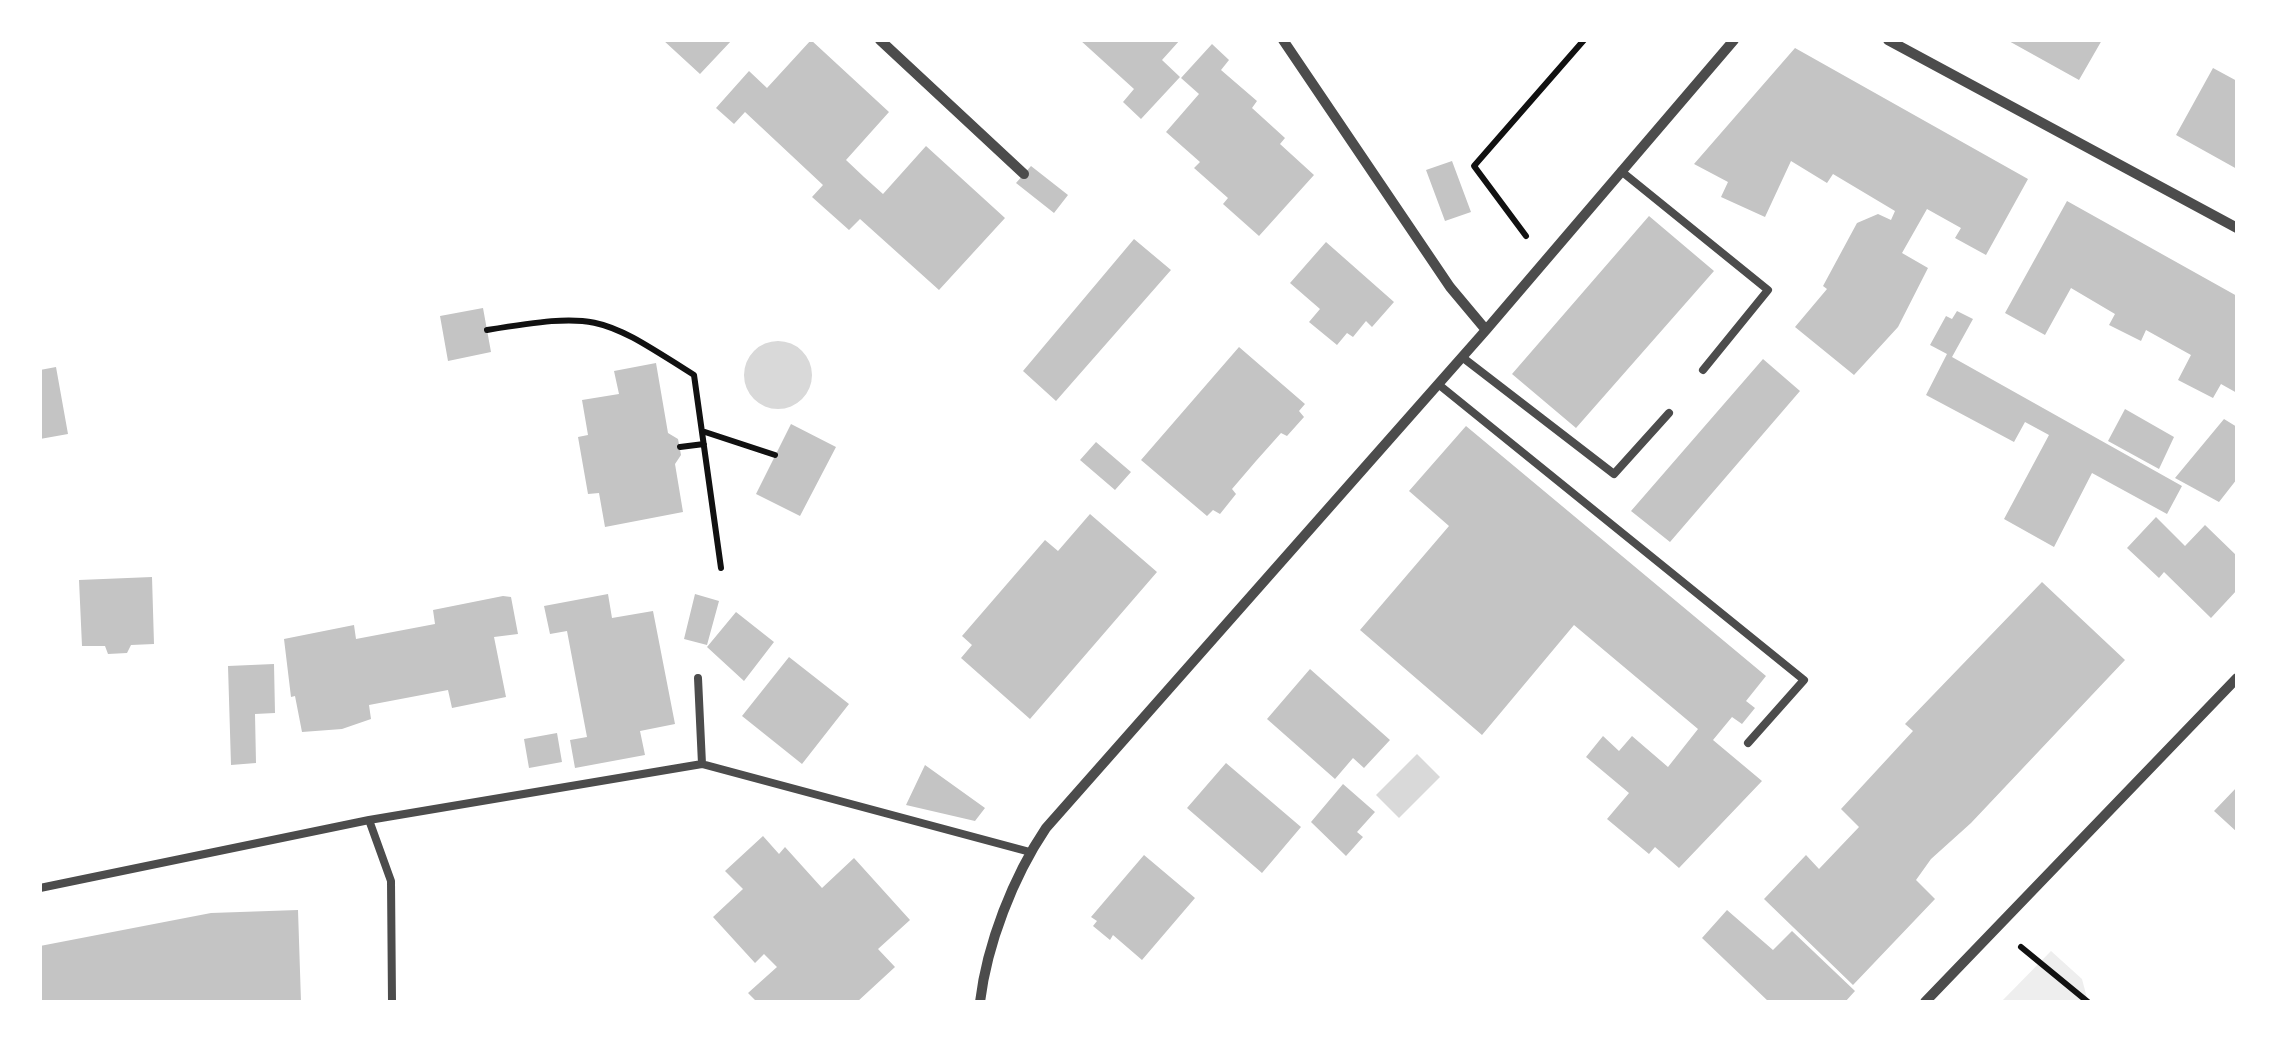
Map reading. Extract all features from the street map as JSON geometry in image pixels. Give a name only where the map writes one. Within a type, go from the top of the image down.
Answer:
[{"type":"street","points":[[880,40],[1024,174]]},
{"type":"street","points":[[1283,40],[1450,288],[1486,330]]},
{"type":"street","points":[[980,1002],[984,968],[1030,852],[1046,828],[1486,330],[1734,40]]},
{"type":"street","points":[[1888,40],[2237,228]]},
{"type":"street","points":[[1925,1002],[2237,678]]},
{"type":"lane","points":[[1620,171],[1768,290],[1703,370]]},
{"type":"lane","points":[[1462,357],[1614,474],[1669,413]]},
{"type":"lane","points":[[1438,384],[1804,680],[1748,743]]},
{"type":"lane","points":[[698,678],[702,764]]},
{"type":"lane","points":[[40,888],[369,820],[702,764],[1030,852]]},
{"type":"lane","points":[[369,820],[391,881],[392,1002]]},
{"type":"path","points":[[1544,261],[1474,166],[1584,40]]},
{"type":"path","points":[[487,330],[584,318],[609,323],[694,375],[721,568]]},
{"type":"path","points":[[702,431],[775,455]]},
{"type":"path","points":[[680,447],[704,444]]},
{"type":"path","points":[[1996,929],[2088,1002]]},
{"type":"shaded area","points":[[778,341],[791,343],[802,351],[810,362],[810,388],[802,399],[791,407],[778,409],[765,407],[754,399],[746,388],[744,375],[746,362],[754,351],[765,343]]},
{"type":"shaded area","points":[[1417,754],[1440,777],[1399,818],[1376,795]]},
{"type":"shaded area","points":[[2051,951],[2082,979],[2088,1002],[2001,1002]]},
{"type":"building","points":[[663,40],[732,40],[700,74]]},
{"type":"building","points":[[811,40],[889,112],[846,160],[864,177],[883,194],[926,146],[1005,218],[939,290],[860,219],[849,230],[812,197],[823,185],[745,112],[734,124],[716,108],[749,71],[767,88]]},
{"type":"building","points":[[1080,40],[1180,40],[1162,60],[1180,77],[1141,119],[1123,102],[1134,89]]},
{"type":"building","points":[[2007,40],[2102,40],[2079,80]]},
{"type":"building","points":[[1212,44],[1229,60],[1221,70],[1257,101],[1252,108],[1285,138],[1280,144],[1314,175],[1259,236],[1223,204],[1228,198],[1194,168],[1200,162],[1166,132],[1199,94],[1181,78]]},
{"type":"building","points":[[1795,48],[2028,179],[1986,255],[1955,238],[1961,228],[1927,209],[1902,253],[1928,268],[1898,327],[1854,375],[1795,327],[1827,289],[1823,286],[1857,223],[1878,214],[1891,220],[1895,211],[1833,174],[1827,183],[1791,161],[1765,217],[1721,197],[1728,182],[1694,164]]},
{"type":"building","points":[[2213,68],[2237,81],[2237,169],[2176,135]]},
{"type":"building","points":[[1452,161],[1471,212],[1445,221],[1426,170]]},
{"type":"building","points":[[1031,166],[1068,195],[1054,213],[1016,183]]},
{"type":"building","points":[[2067,201],[2237,296],[2237,393],[2221,384],[2213,398],[2178,380],[2191,355],[2146,330],[2141,341],[2109,325],[2115,314],[2071,288],[2045,335],[2005,313]]},
{"type":"building","points":[[1649,216],[1714,271],[1576,428],[1512,374]]},
{"type":"building","points":[[1134,239],[1171,270],[1056,401],[1023,371]]},
{"type":"building","points":[[1326,242],[1394,302],[1372,327],[1366,321],[1353,337],[1347,333],[1337,345],[1309,322],[1320,309],[1290,283]]},
{"type":"building","points":[[483,308],[491,352],[448,361],[440,316]]},
{"type":"building","points":[[1957,311],[1973,319],[1952,357],[2182,486],[2167,514],[2092,473],[2054,547],[2004,519],[2049,435],[2025,422],[2014,442],[1926,395],[1947,354],[1930,345],[1946,316],[1952,319]]},
{"type":"building","points":[[1239,347],[1305,404],[1299,411],[1304,417],[1287,436],[1281,433],[1256,461],[1232,489],[1236,494],[1220,514],[1213,510],[1207,516],[1141,460]]},
{"type":"building","points":[[1763,359],[1800,391],[1670,542],[1631,511]]},
{"type":"building","points":[[656,363],[668,433],[678,439],[681,455],[675,464],[683,512],[605,527],[599,493],[588,494],[578,437],[588,435],[582,400],[619,394],[614,371]]},
{"type":"building","points":[[56,367],[68,434],[40,439],[40,370]]},
{"type":"building","points":[[2125,409],[2174,437],[2159,469],[2108,441]]},
{"type":"building","points":[[2224,419],[2237,427],[2237,479],[2219,502],[2175,478]]},
{"type":"building","points":[[791,424],[836,447],[800,516],[756,494]]},
{"type":"building","points":[[1466,426],[1766,676],[1746,701],[1755,708],[1742,724],[1732,717],[1713,740],[1762,781],[1679,868],[1655,847],[1649,854],[1607,819],[1629,793],[1586,757],[1603,736],[1619,751],[1632,736],[1668,767],[1698,729],[1574,625],[1482,735],[1360,630],[1449,526],[1409,491]]},
{"type":"building","points":[[1096,442],[1131,472],[1115,490],[1080,460]]},
{"type":"building","points":[[1090,514],[1157,572],[1030,719],[961,658],[972,645],[962,636],[1045,540],[1058,551]]},
{"type":"building","points":[[2156,517],[2185,546],[2205,525],[2237,556],[2237,590],[2211,618],[2164,572],[2159,578],[2127,548]]},
{"type":"building","points":[[152,577],[154,644],[131,645],[127,653],[108,654],[105,646],[82,646],[79,580]]},
{"type":"building","points":[[2042,582],[2125,660],[1971,823],[1931,859],[1916,880],[1935,899],[1853,985],[1764,899],[1806,855],[1819,869],[1859,827],[1841,809],[1913,731],[1905,724]]},
{"type":"building","points":[[608,594],[612,618],[653,611],[675,724],[640,731],[645,755],[575,768],[570,740],[587,737],[567,631],[550,634],[544,606]]},
{"type":"building","points":[[695,594],[719,601],[707,645],[684,639]]},
{"type":"building","points":[[511,597],[518,634],[494,637],[506,697],[452,708],[448,690],[369,705],[371,719],[342,729],[302,732],[295,696],[291,697],[284,639],[354,625],[356,639],[435,624],[433,610]]},
{"type":"building","points":[[736,612],[774,642],[744,681],[707,647]]},
{"type":"building","points":[[789,657],[849,704],[802,764],[742,716]]},
{"type":"building","points":[[274,664],[275,713],[255,714],[256,763],[231,765],[228,666]]},
{"type":"building","points":[[1310,669],[1390,740],[1364,768],[1353,758],[1335,779],[1267,719]]},
{"type":"building","points":[[557,733],[562,762],[529,768],[524,739]]},
{"type":"building","points":[[1226,763],[1301,827],[1262,873],[1187,808]]},
{"type":"building","points":[[925,765],[985,808],[975,821],[906,805]]},
{"type":"building","points":[[1343,784],[1375,812],[1357,832],[1363,837],[1346,856],[1311,822]]},
{"type":"building","points":[[2237,787],[2237,832],[2214,811]]},
{"type":"building","points":[[763,836],[779,854],[785,847],[822,888],[854,858],[910,920],[878,949],[895,967],[857,1002],[757,1002],[748,993],[777,967],[764,954],[755,963],[713,917],[743,889],[725,871]]},
{"type":"building","points":[[1144,855],[1195,898],[1142,960],[1113,935],[1110,940],[1093,926],[1097,921],[1091,917]]},
{"type":"building","points":[[298,910],[301,1002],[40,1002],[40,946],[211,913]]},
{"type":"building","points":[[1727,910],[1773,950],[1792,931],[1855,991],[1845,1002],[1769,1002],[1702,938]]}]
